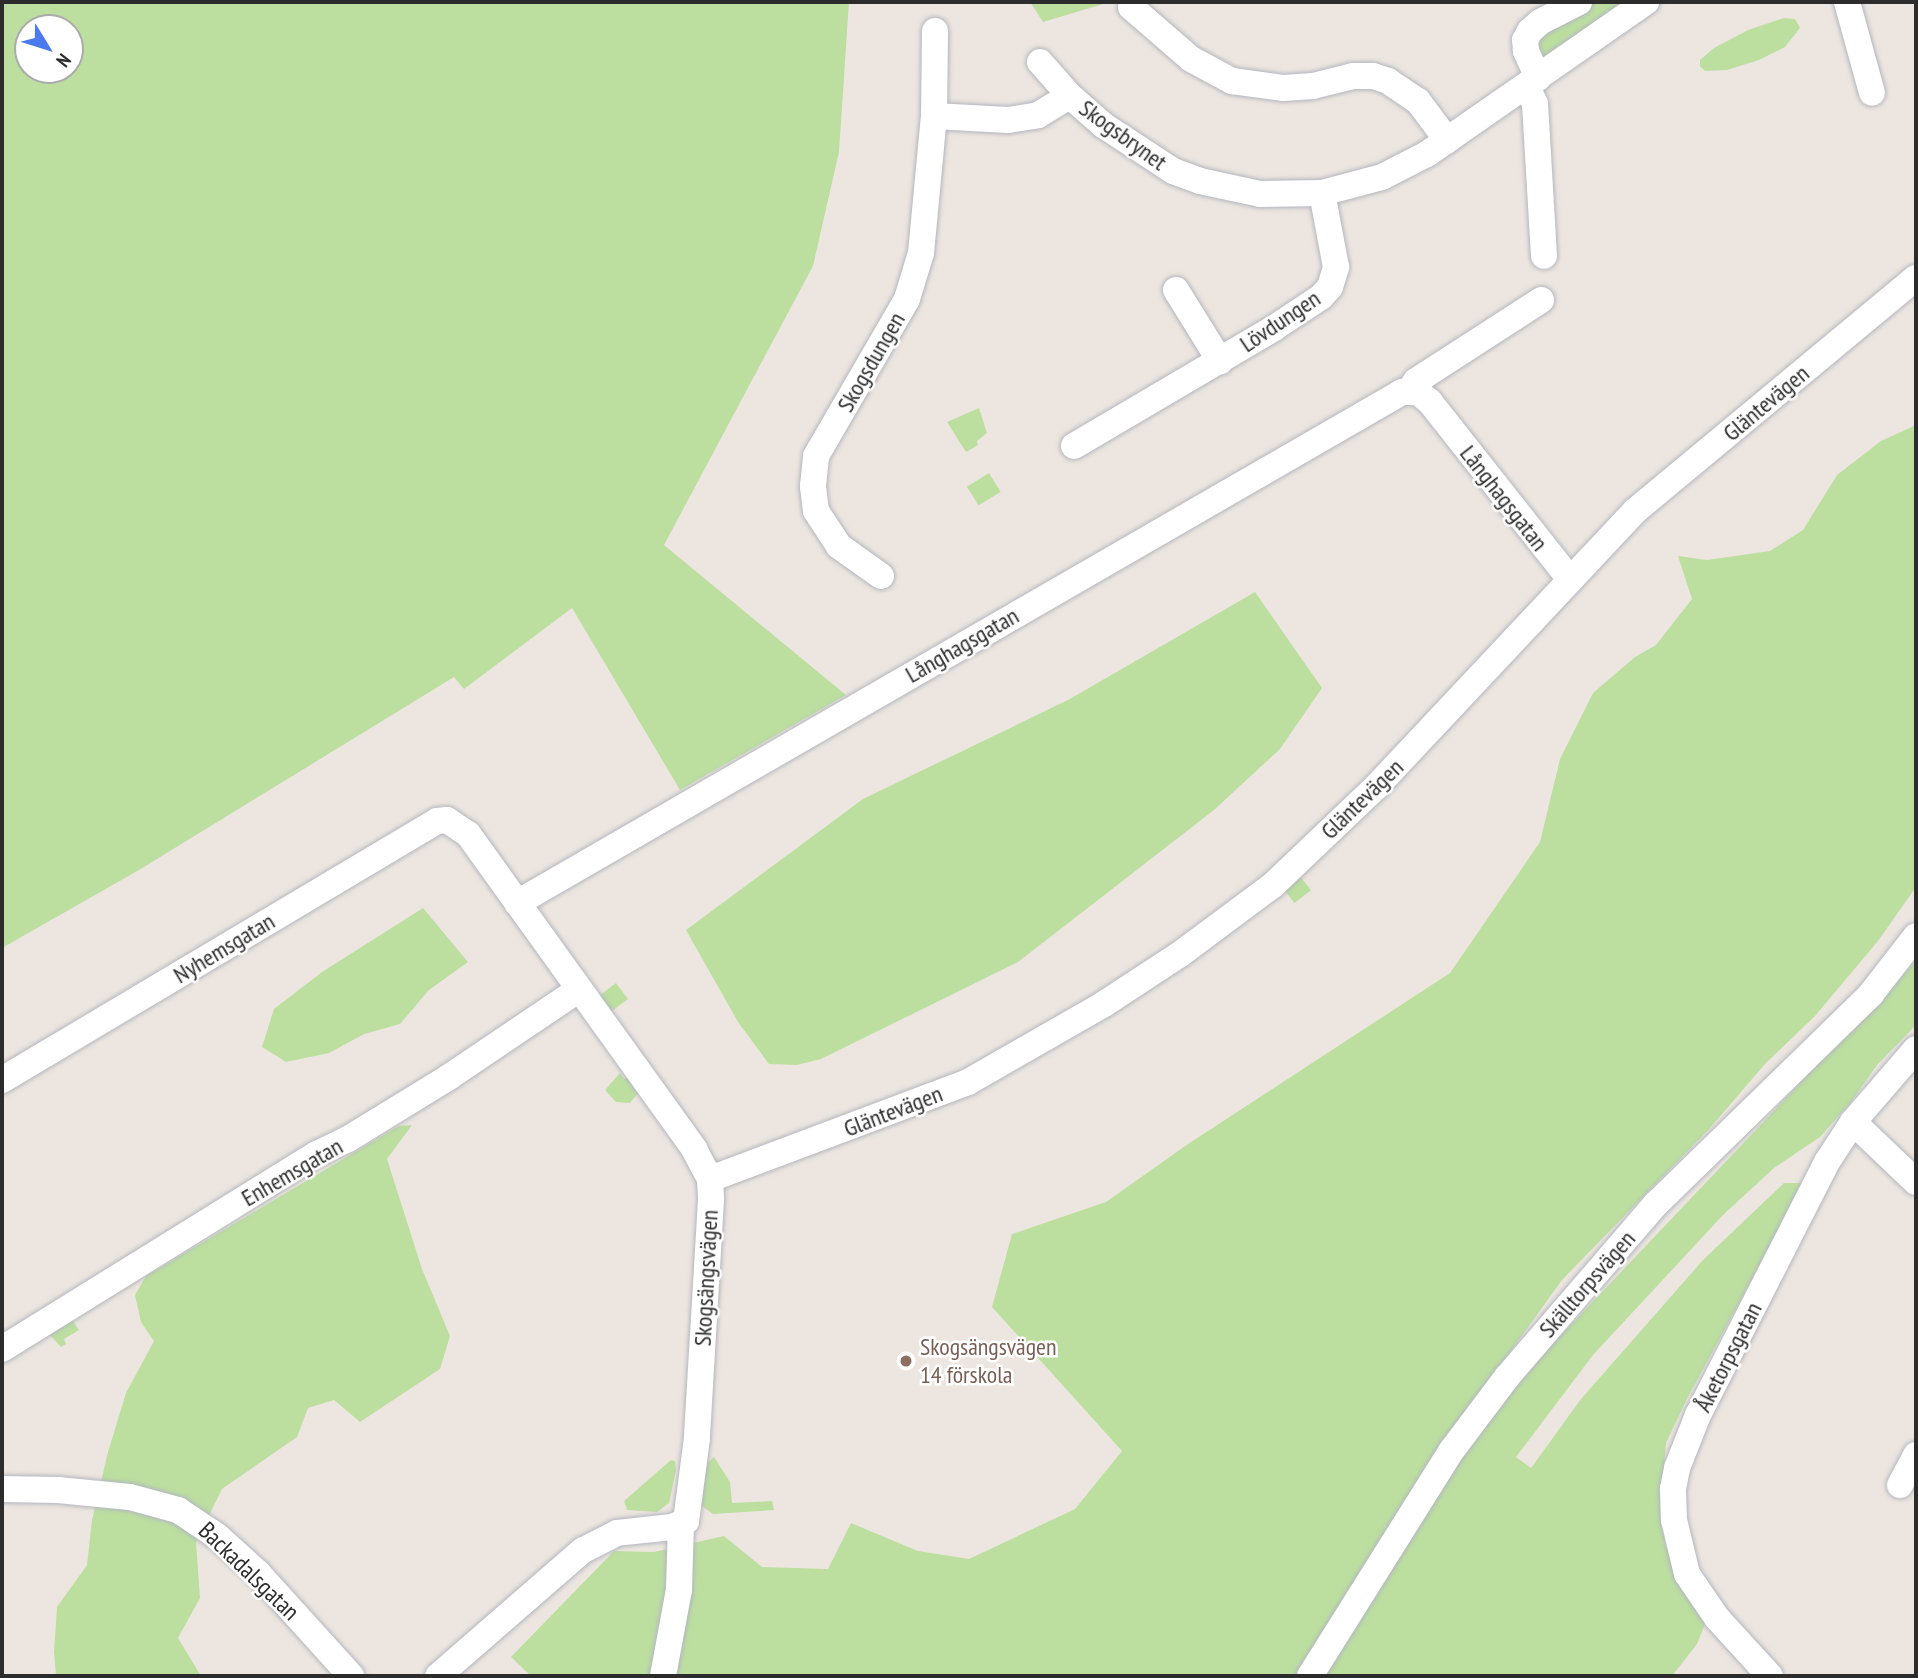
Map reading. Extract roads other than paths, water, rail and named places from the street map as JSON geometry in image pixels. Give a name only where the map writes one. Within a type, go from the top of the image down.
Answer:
[{"type":"street","points":[[1544,256],[1535,104],[1525,40],[1540,22],[1579,2]]},
{"type":"street","name":"Skogsbrynet","points":[[1040,62],[1070,96],[1132,147],[1183,175],[1260,194],[1322,193],[1382,177],[1447,141],[1646,2]]},
{"type":"street","points":[[1847,2],[1872,93]]},
{"type":"street","points":[[1131,7],[1191,59],[1216,74],[1241,83],[1294,88],[1353,76],[1373,76],[1388,81],[1418,101],[1447,141]]},
{"type":"street","name":"Skogsdungen","points":[[881,576],[839,546],[816,511],[813,486],[816,456],[907,299],[921,253],[934,116],[936,31]]},
{"type":"street","points":[[934,116],[1008,120],[1038,115],[1070,96]]},
{"type":"street","name":"Lövdungen","points":[[1074,446],[1304,310],[1330,286],[1336,267],[1322,193]]},
{"type":"street","name":"Gläntevägen","points":[[710,1179],[968,1082],[1104,1004],[1180,955],[1271,886],[1376,787],[1471,688],[1569,578],[1635,511],[1916,278]]},
{"type":"street","name":"Lövdungen","points":[[1175,290],[1220,361]]},
{"type":"street","name":"Långhagsgatan","points":[[1409,391],[1416,380],[1541,300]]},
{"type":"street","name":"Långhagsgatan","points":[[517,904],[1358,414],[1409,391],[1418,392],[1430,402],[1569,578]]},
{"type":"street","name":"Skogsängsvägen","points":[[447,820],[468,834],[694,1149],[710,1179],[697,1437],[689,1516],[681,1524],[680,1590],[663,1676]]},
{"type":"street","name":"Nyhemsgatan","points":[[2,1080],[436,821],[447,820]]},
{"type":"street","name":"Skälltorpsvägen","points":[[1310,1676],[1452,1450],[1507,1377],[1656,1204],[1871,994],[1916,936]]},
{"type":"street","name":"Enhemsgatan","points":[[2,1349],[317,1154],[348,1139],[449,1077],[579,989]]},
{"type":"street","name":"Åketorpsgatan","points":[[1770,1676],[1717,1618],[1687,1574],[1674,1520],[1673,1489],[1685,1443],[1698,1415],[1827,1162],[1853,1122],[1916,1049]]},
{"type":"street","points":[[1853,1122],[1916,1182]]},
{"type":"street","points":[[1900,1485],[1916,1455]]},
{"type":"street","name":"Backadalsgatan","points":[[2,1489],[130,1497],[178,1510],[209,1529],[258,1573],[351,1676]]},
{"type":"street","points":[[438,1676],[583,1550],[617,1533],[681,1524]]},
{"type":"place","name":"Skogsängsvägen 14 förskola","points":[[906,1361]]}]
